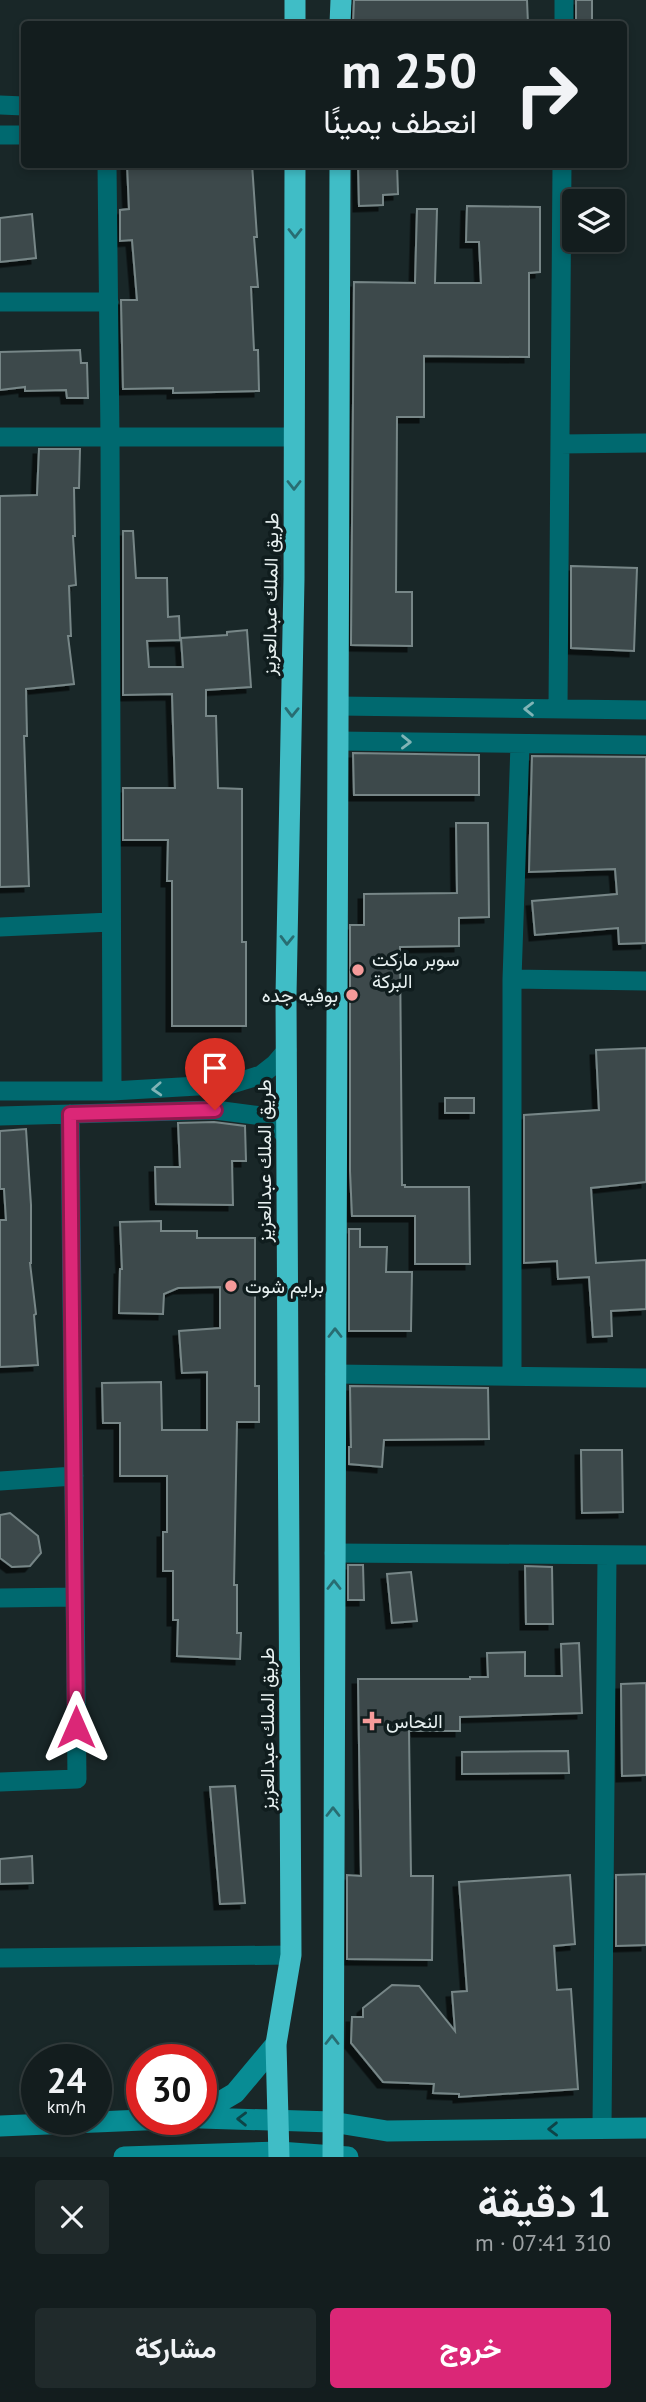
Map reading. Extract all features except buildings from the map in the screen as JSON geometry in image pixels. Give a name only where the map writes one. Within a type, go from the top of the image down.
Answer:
[{"type":"highway","points":[[295,0],[295,21]]},
{"type":"highway","points":[[340,21],[341,0]]},
{"type":"highway","name":"طريق الملك عبدالعزيز","points":[[279,2155],[276,2044],[292,1955],[287,1050],[295,168]]},
{"type":"highway","points":[[338,2156],[332,2122],[332,2078],[340,168]]},
{"type":"main road","points":[[217,2105],[235,2093],[276,2044]]},
{"type":"main road","points":[[332,2078],[340,2099],[352,2115],[387,2131]]},
{"type":"main road","points":[[217,2116],[332,2122],[387,2131],[646,2128]]},
{"type":"main road","points":[[0,2126],[126,2121]]},
{"type":"main road","points":[[124,2157],[338,2156]]},
{"type":"street","points":[[564,0],[564,21]]},
{"type":"street","points":[[0,105],[21,106]]},
{"type":"street","points":[[0,135],[21,135]]},
{"type":"street","points":[[107,168],[112,1091]]},
{"type":"street","points":[[558,709],[562,168]]},
{"type":"street","points":[[0,302],[108,302]]},
{"type":"street","points":[[0,437],[294,437]]},
{"type":"street","points":[[560,444],[646,443]]},
{"type":"street","points":[[338,706],[646,710]]},
{"type":"street","points":[[338,741],[646,745]]},
{"type":"street","points":[[512,1376],[512,979],[520,744]]},
{"type":"street","points":[[0,927],[111,922]]},
{"type":"street","points":[[512,979],[646,981]]},
{"type":"street","points":[[0,1091],[112,1091],[232,1084],[261,1075],[287,1050]]},
{"type":"street","points":[[232,1084],[232,1111]]},
{"type":"street","points":[[0,1116],[232,1111],[262,1115],[279,1128],[287,1139]]},
{"type":"street","points":[[0,1782],[77,1779],[70,1114]]},
{"type":"street","points":[[335,1374],[646,1378]]},
{"type":"street","points":[[0,1481],[74,1476]]},
{"type":"street","points":[[334,1553],[646,1555]]},
{"type":"street","points":[[602,2128],[607,1555]]},
{"type":"street","points":[[0,1598],[75,1597]]},
{"type":"street","points":[[0,1958],[292,1955]]},
{"type":"place","name":"سوبر ماركت البركة","points":[[358,970]]},
{"type":"place","name":"بوفيه جده","points":[[352,995]]},
{"type":"place","name":"برايم شوت","points":[[231,1286]]},
{"type":"place","name":"النحاس","points":[[372,1721]]},
{"type":"route","points":[[76,1727],[70,1114],[215,1110]]}]
